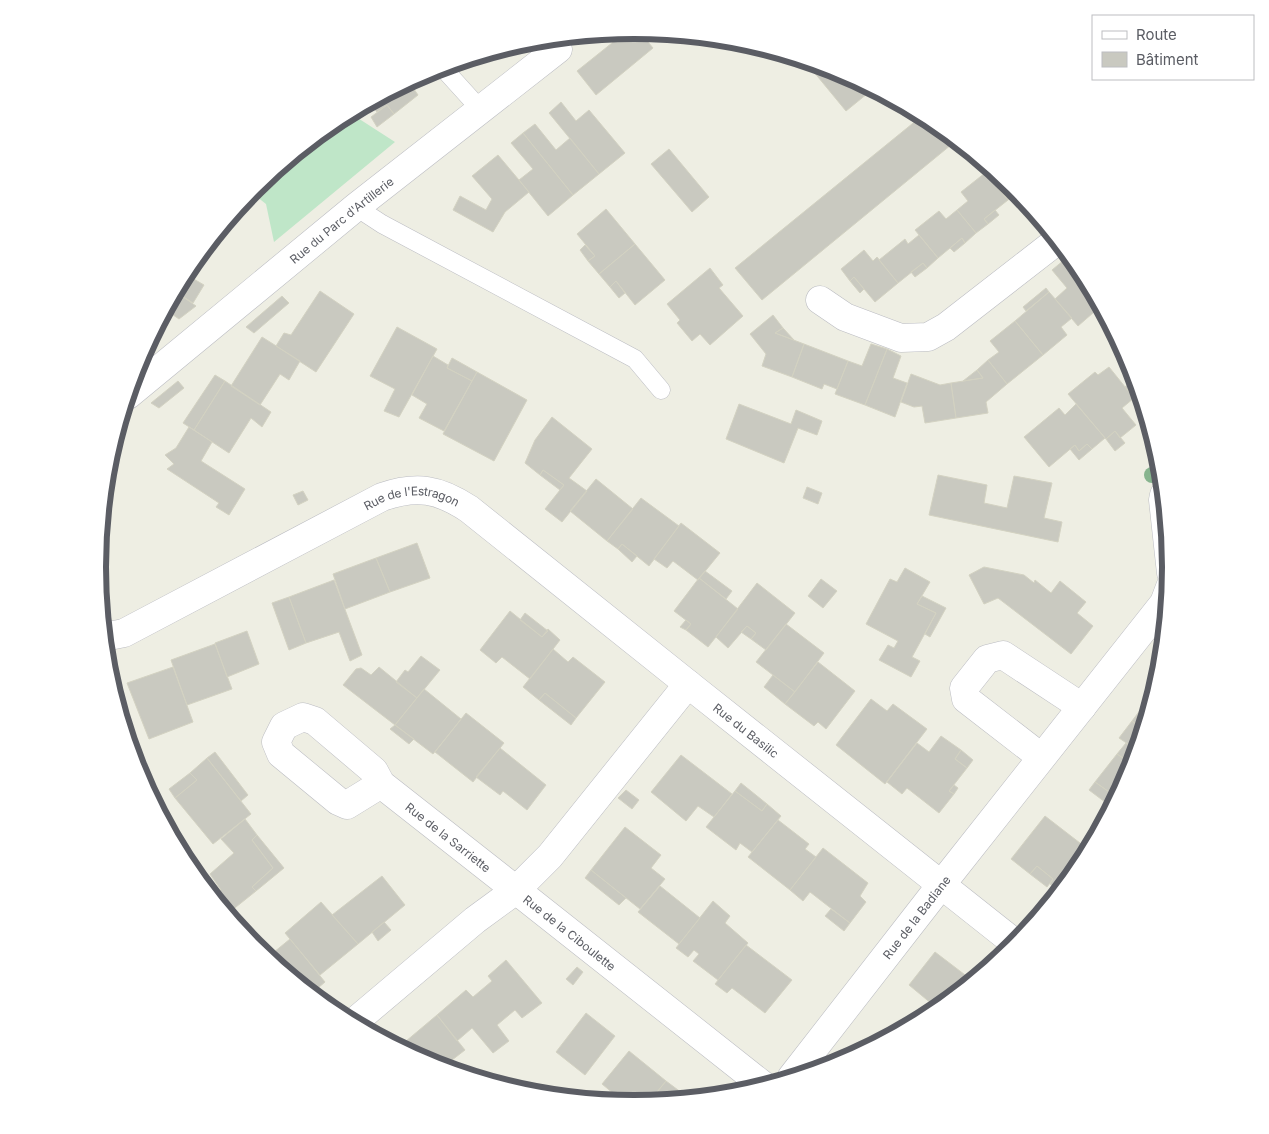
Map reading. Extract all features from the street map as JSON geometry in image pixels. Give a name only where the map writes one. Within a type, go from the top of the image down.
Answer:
[{"type":"street","name":"Rue du Parc d'Artillerie","points":[[138,387],[356,207],[558,49]]},
{"type":"street","points":[[820,300],[845,318],[901,338],[928,338],[946,327],[1053,244]]},
{"type":"street","name":"Rue de l'Estragon","points":[[111,636],[124,634],[382,497],[397,492],[416,490],[435,492],[452,498],[469,509],[688,684]]},
{"type":"street","name":"Rue de la Badiane","points":[[798,1069],[1041,757],[1162,606]]},
{"type":"street","points":[[1041,757],[966,699],[964,688],[987,659],[1004,655],[1082,707]]},
{"type":"street","points":[[516,890],[550,856],[688,684]]},
{"type":"street","name":"Rue du Basilic","points":[[688,684],[1010,939]]},
{"type":"street","name":"Rue de la Sarriette","points":[[381,784],[516,890]]},
{"type":"street","name":"Rue de la Ciboulette","points":[[360,1017],[475,920],[516,890],[757,1080]]},
{"type":"lane","points":[[448,73],[480,109]]},
{"type":"lane","points":[[356,207],[382,224],[636,359],[661,390]]},
{"type":"green space","points":[[357,118],[395,142],[274,242],[266,204],[257,197],[261,193],[313,148]]},
{"type":"building","points":[[646,39],[653,48],[596,95],[577,71],[616,40]]},
{"type":"building","points":[[812,70],[868,93],[846,111]]},
{"type":"building","points":[[413,88],[418,95],[394,114],[387,105],[377,112],[374,108]]},
{"type":"building","points":[[561,102],[576,121],[589,110],[625,153],[599,174],[549,113]]},
{"type":"building","points":[[387,105],[394,114],[377,127],[371,117]]},
{"type":"building","points":[[916,121],[951,145],[762,300],[735,268]]},
{"type":"building","points":[[535,124],[556,150],[570,138],[599,174],[573,195],[523,133]]},
{"type":"building","points":[[523,133],[573,195],[548,216],[519,180],[533,169],[511,143]]},
{"type":"building","points":[[669,149],[709,197],[692,212],[651,164]]},
{"type":"building","points":[[498,155],[529,192],[505,212],[493,232],[453,210],[460,196],[486,210],[492,199],[472,176]]},
{"type":"building","points":[[986,172],[1012,197],[1008,200]]},
{"type":"building","points":[[985,173],[1008,200],[984,219],[988,224],[976,233],[957,210],[968,201],[961,192]]},
{"type":"building","points":[[606,209],[635,244],[599,274],[588,261],[595,256],[577,234]]},
{"type":"building","points":[[957,210],[976,233],[965,243],[962,238],[938,258],[915,230],[939,211],[946,219]]},
{"type":"building","points":[[995,210],[999,215],[988,224],[984,219]]},
{"type":"building","points":[[919,235],[938,258],[927,268],[923,263],[898,283],[879,260],[905,239],[908,244]]},
{"type":"building","points":[[962,238],[965,243],[954,252],[950,248]]},
{"type":"building","points":[[635,244],[665,280],[635,305],[616,281],[610,287],[599,274]]},
{"type":"building","points":[[585,245],[595,256],[588,261],[580,250]]},
{"type":"building","points":[[864,250],[873,261],[877,257],[898,283],[875,302],[854,277],[850,281],[841,269]]},
{"type":"building","points":[[1064,260],[1096,310],[1078,326],[1055,299],[1067,288],[1052,270]]},
{"type":"building","points":[[923,263],[927,268],[915,277],[911,272]]},
{"type":"building","points":[[710,268],[723,285],[719,288],[743,316],[710,345],[700,334],[692,341],[677,323],[680,320],[667,304]]},
{"type":"building","points":[[854,277],[864,289],[860,293],[850,281]]},
{"type":"building","points":[[192,278],[204,285],[193,303],[182,296]]},
{"type":"building","points":[[616,281],[625,293],[619,298],[610,287]]},
{"type":"building","points":[[1046,288],[1049,292],[1026,311],[1023,307]]},
{"type":"building","points":[[320,291],[354,314],[316,372],[276,346],[284,333],[291,335]]},
{"type":"building","points":[[1049,292],[1072,318],[1061,327],[1067,335],[1043,355],[1015,321]]},
{"type":"building","points":[[181,296],[196,306],[179,319],[171,314]]},
{"type":"building","points":[[282,296],[289,303],[254,333],[246,327]]},
{"type":"building","points":[[773,315],[783,328],[775,333],[804,344],[792,377],[762,366],[766,354],[750,334]]},
{"type":"building","points":[[1015,321],[1043,355],[1007,384],[988,360],[999,352],[990,341]]},
{"type":"building","points":[[397,327],[437,349],[399,417],[384,411],[395,389],[370,376]]},
{"type":"building","points":[[783,328],[794,340],[775,333]]},
{"type":"building","points":[[262,337],[300,361],[289,380],[280,374],[260,405],[231,386]]},
{"type":"building","points":[[804,344],[848,361],[837,389],[824,384],[822,389],[792,377]]},
{"type":"building","points":[[871,344],[887,349],[865,405],[835,394],[848,361],[862,366]]},
{"type":"building","points":[[887,349],[901,356],[893,378],[907,383],[895,417],[865,405]]},
{"type":"building","points":[[433,356],[448,365],[447,368],[472,381],[444,431],[419,418],[427,404],[412,395]]},
{"type":"building","points":[[452,358],[477,372],[472,381],[447,368]]},
{"type":"building","points":[[988,360],[1007,384],[986,402],[988,413],[956,418],[951,383],[983,378],[977,370]]},
{"type":"building","points":[[1109,367],[1134,398],[1122,408],[1136,425],[1120,438],[1115,431],[1106,439],[1068,394],[1095,372],[1098,375]]},
{"type":"building","points":[[977,370],[983,378],[963,381]]},
{"type":"building","points":[[477,372],[527,400],[494,461],[443,434]]},
{"type":"building","points":[[911,374],[940,385],[951,383],[956,418],[925,423],[922,406],[914,407],[901,402]]},
{"type":"building","points":[[215,375],[225,381],[194,430],[183,423]]},
{"type":"building","points":[[178,381],[184,388],[159,408],[151,403]]},
{"type":"building","points":[[225,381],[271,412],[262,427],[251,418],[229,453],[194,430]]},
{"type":"building","points":[[1130,382],[1136,400],[1125,387]]},
{"type":"building","points":[[739,404],[791,424],[796,410],[822,421],[817,435],[798,428],[784,463],[726,439]]},
{"type":"building","points":[[1076,404],[1105,438],[1092,449],[1087,444],[1079,451],[1075,445],[1049,467],[1024,437],[1059,408],[1065,415]]},
{"type":"building","points":[[552,417],[592,449],[569,478],[587,491],[562,522],[545,509],[564,485],[543,470],[540,475],[525,463],[535,440]]},
{"type":"building","points":[[189,427],[212,442],[201,461],[245,489],[229,515],[216,507],[219,503],[167,469],[174,464],[165,455],[176,448]]},
{"type":"building","points":[[1115,431],[1125,443],[1115,451],[1106,439]]},
{"type":"building","points":[[1087,444],[1092,449],[1079,460],[1070,449],[1075,445],[1079,451]]},
{"type":"building","points":[[543,470],[564,485],[560,490],[540,475]]},
{"type":"building","points":[[938,475],[987,485],[984,503],[1007,508],[1014,476],[1052,483],[1044,518],[1062,522],[1058,542],[929,515]]},
{"type":"building","points":[[596,479],[633,509],[607,541],[570,511]]},
{"type":"building","points":[[807,487],[822,493],[818,504],[803,498]]},
{"type":"building","points":[[303,491],[308,500],[298,505],[293,495]]},
{"type":"building","points":[[641,498],[679,526],[649,566],[622,544],[618,549],[607,541]]},
{"type":"building","points":[[681,523],[720,553],[698,580],[673,561],[667,568],[654,559]]},
{"type":"building","points":[[417,543],[430,578],[390,592],[376,558]]},
{"type":"building","points":[[622,544],[637,556],[632,562],[618,549]]},
{"type":"building","points":[[376,558],[390,592],[345,609],[333,574]]},
{"type":"building","points":[[984,567],[1024,575],[1034,583],[1035,580],[1051,593],[1060,581],[1086,602],[1077,613],[1093,626],[1071,654],[998,598],[984,604],[969,575]]},
{"type":"building","points":[[905,568],[930,582],[917,604],[936,613],[912,657],[920,661],[911,677],[879,660],[888,645],[894,648],[898,641],[866,624],[890,579],[897,582]]},
{"type":"building","points":[[705,571],[732,591],[726,599],[699,578]]},
{"type":"building","points":[[699,578],[738,609],[708,647],[686,630],[691,624],[674,611]]},
{"type":"building","points":[[821,579],[837,591],[823,608],[808,596]]},
{"type":"building","points":[[334,580],[362,655],[350,661],[339,632],[306,643],[289,597]]},
{"type":"building","points":[[757,583],[795,613],[766,650],[751,639],[756,633],[747,626],[728,648],[716,637]]},
{"type":"building","points":[[922,596],[946,608],[930,637],[925,634],[936,613],[917,604]]},
{"type":"building","points":[[289,597],[306,643],[289,650],[272,603]]},
{"type":"building","points":[[510,611],[542,637],[548,629],[560,640],[530,679],[502,657],[496,663],[480,650]]},
{"type":"building","points":[[525,613],[548,631],[542,637],[520,620]]},
{"type":"building","points":[[686,620],[691,624],[686,630],[680,627]]},
{"type":"building","points":[[786,624],[824,653],[795,692],[756,662]]},
{"type":"building","points":[[747,626],[756,633],[751,639],[741,632]]},
{"type":"building","points":[[247,631],[259,664],[227,677],[215,643]]},
{"type":"building","points":[[215,644],[232,689],[187,705],[171,660]]},
{"type":"building","points":[[553,649],[568,662],[573,657],[605,682],[576,718],[545,693],[539,700],[523,687]]},
{"type":"building","points":[[421,656],[440,670],[417,698],[396,682],[405,670],[408,672]]},
{"type":"building","points":[[818,662],[855,691],[826,729],[818,722],[814,726],[785,704]]},
{"type":"building","points":[[173,667],[193,722],[149,739],[127,683]]},
{"type":"building","points":[[379,667],[417,698],[395,725],[343,685],[356,669],[361,668],[371,675]]},
{"type":"building","points":[[773,675],[795,692],[785,704],[764,687]]},
{"type":"building","points":[[424,689],[461,719],[433,754],[395,725]]},
{"type":"building","points":[[545,693],[576,718],[571,725],[539,700]]},
{"type":"building","points":[[871,699],[887,711],[893,704],[927,729],[885,784],[836,745]]},
{"type":"building","points":[[1145,704],[1138,726],[1132,721]]},
{"type":"building","points":[[466,713],[504,743],[473,782],[435,752]]},
{"type":"building","points":[[1132,721],[1138,726],[1123,769],[1111,794],[1095,782],[1117,754],[1123,758],[1131,746],[1119,738]]},
{"type":"building","points":[[395,725],[414,739],[409,744],[390,729]]},
{"type":"building","points":[[941,736],[961,750],[955,759],[967,768],[949,791],[954,794],[939,813],[907,788],[902,794],[887,782],[917,743],[929,752]]},
{"type":"building","points":[[1126,743],[1131,746],[1123,758],[1117,754]]},
{"type":"building","points":[[500,748],[546,785],[527,810],[503,791],[500,795],[476,777]]},
{"type":"building","points":[[961,750],[973,760],[967,768],[955,759]]},
{"type":"building","points":[[215,752],[248,795],[241,801],[207,758]]},
{"type":"building","points":[[681,755],[732,794],[714,817],[698,806],[686,821],[651,792]]},
{"type":"building","points":[[207,758],[251,814],[213,844],[175,798],[197,780],[190,773]]},
{"type":"building","points":[[190,773],[197,780],[175,798],[169,789]]},
{"type":"building","points":[[1095,782],[1111,794],[1105,802],[1089,790]]},
{"type":"building","points":[[741,783],[767,804],[762,811],[735,791]]},
{"type":"building","points":[[954,785],[958,788],[954,794],[949,791]]},
{"type":"building","points":[[626,790],[639,800],[632,809],[618,798]]},
{"type":"building","points":[[735,791],[762,811],[767,804],[781,816],[752,852],[740,843],[736,850],[706,827]]},
{"type":"building","points":[[1045,816],[1083,845],[1055,888],[1050,884],[1053,879],[1037,866],[1030,874],[1011,859]]},
{"type":"building","points":[[245,819],[257,835],[252,840],[273,868],[252,887],[256,891],[233,910],[218,892],[221,890],[210,874],[234,853],[221,839]]},
{"type":"building","points":[[778,820],[809,844],[805,849],[816,857],[790,890],[748,857]]},
{"type":"building","points":[[625,827],[661,855],[651,868],[665,879],[640,909],[591,870]]},
{"type":"building","points":[[257,835],[284,868],[256,891],[252,887],[273,868],[252,840]]},
{"type":"building","points":[[823,848],[868,883],[860,896],[866,902],[850,923],[810,892],[803,901],[790,890]]},
{"type":"building","points":[[1037,866],[1053,879],[1047,887],[1030,874]]},
{"type":"building","points":[[591,870],[626,898],[619,905],[585,878]]},
{"type":"building","points":[[382,876],[405,905],[358,944],[332,915]]},
{"type":"building","points":[[660,886],[700,918],[679,944],[638,912]]},
{"type":"building","points":[[713,901],[730,916],[725,923],[748,943],[718,980],[693,961],[699,954],[694,950],[688,957],[676,948]]},
{"type":"building","points":[[321,902],[358,944],[320,975],[285,933]]},
{"type":"building","points":[[831,909],[850,923],[844,931],[825,916]]},
{"type":"building","points":[[384,922],[391,930],[378,941],[372,932]]},
{"type":"building","points":[[290,939],[325,982],[317,989],[274,952]]},
{"type":"building","points":[[746,945],[792,980],[765,1013],[732,988],[727,993],[715,984]]},
{"type":"building","points":[[935,952],[967,977],[931,1004],[909,985]]},
{"type":"building","points":[[506,960],[542,1003],[522,1018],[515,1010],[497,1025],[509,1041],[493,1053],[472,1028],[457,1041],[437,1015],[466,990],[473,997],[492,981],[488,976]]},
{"type":"building","points":[[577,967],[583,972],[573,985],[566,979]]},
{"type":"building","points":[[586,1013],[615,1036],[585,1075],[556,1052]]},
{"type":"building","points":[[437,1015],[465,1050],[450,1062],[404,1043]]},
{"type":"building","points":[[629,1051],[666,1081],[655,1094],[615,1094],[602,1084]]},
{"type":"building","points":[[666,1081],[682,1093],[669,1094],[655,1094]]}]
